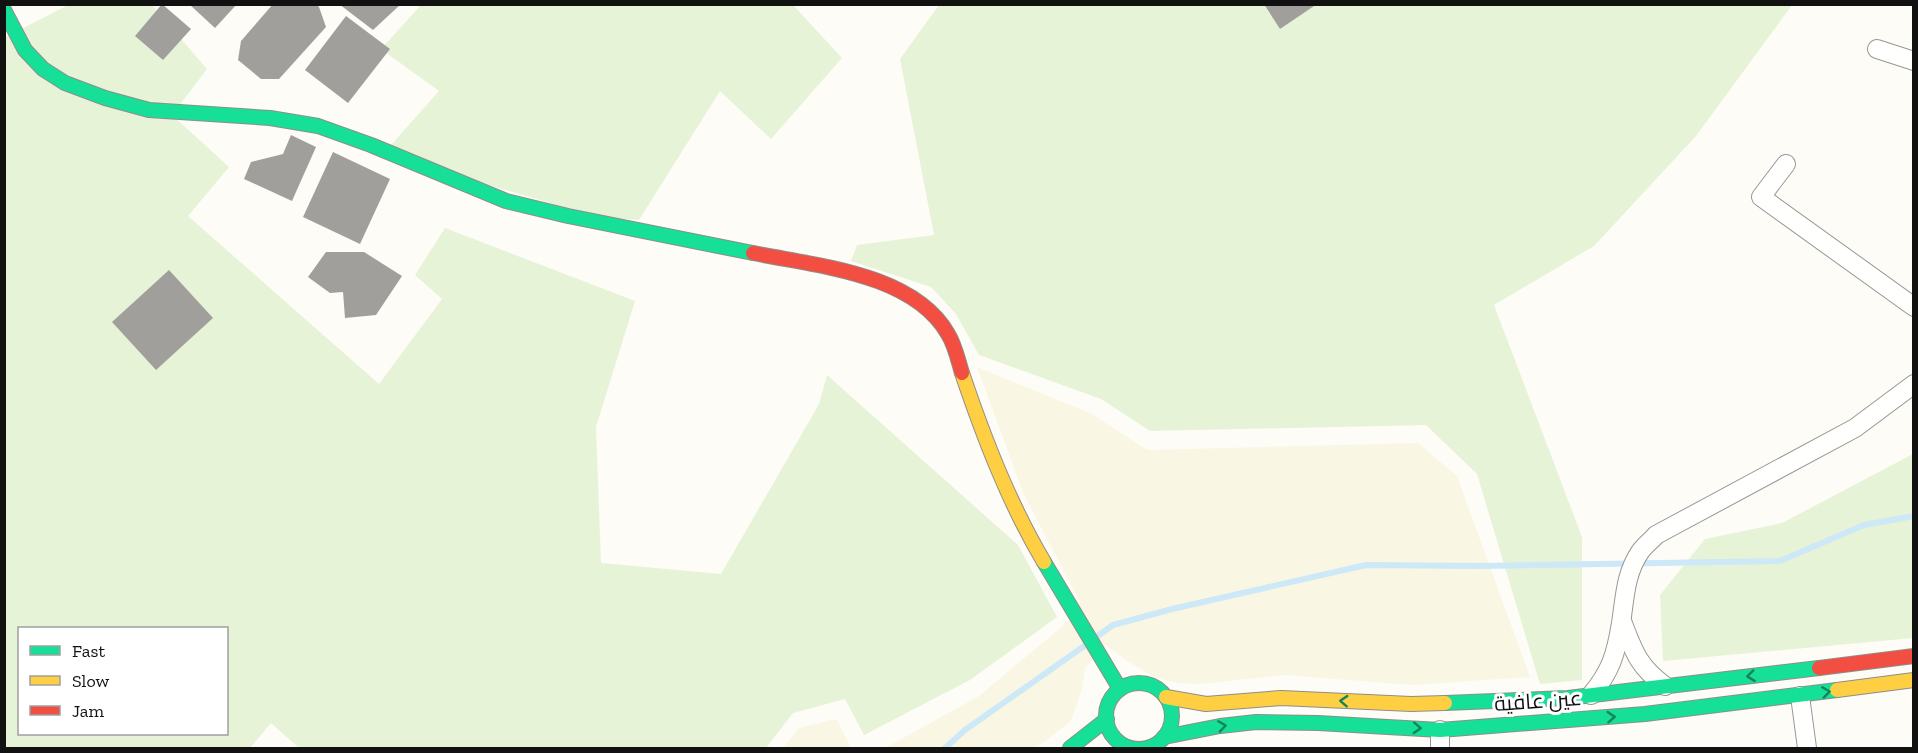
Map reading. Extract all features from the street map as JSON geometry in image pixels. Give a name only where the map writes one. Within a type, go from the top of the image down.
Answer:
[{"type":"main road","points":[[4,10],[25,50],[43,69],[65,83],[105,98],[149,110],[270,118],[318,126],[371,145],[506,201],[568,216],[862,275],[915,298],[937,318],[949,335],[978,419],[1024,528],[1120,689]]},
{"type":"main road","name":"عين عافية","points":[[1166,697],[1206,704],[1281,698],[1411,704],[1592,695],[1914,656]]},
{"type":"main road","name":"عين عافية","points":[[1164,737],[1220,726],[1256,722],[1440,730],[1645,714],[1914,680]]},
{"type":"main road","points":[[1142,683],[1153,686],[1166,697],[1172,712],[1172,722],[1164,737],[1153,746],[1132,748],[1115,738],[1107,718],[1108,707],[1112,697],[1120,689],[1131,684],[1142,683]]},
{"type":"main road","points":[[1070,748],[1107,718]]},
{"type":"street","points":[[1877,49],[1914,61]]},
{"type":"street","points":[[1786,164],[1761,197],[1914,307]]},
{"type":"street","points":[[1592,695],[1607,675],[1616,649],[1629,574],[1640,552],[1656,535],[1855,428],[1914,384]]},
{"type":"street","points":[[1622,621],[1641,664],[1648,673],[1665,686]]},
{"type":"street","points":[[1800,696],[1807,748]]},
{"type":"street","points":[[1440,730],[1440,748]]},
{"type":"shaded area","points":[[977,367],[1092,414],[1147,450],[1418,443],[1457,476],[1530,677],[1412,685],[1284,675],[1200,684],[1179,683],[1156,678],[1106,645],[1085,668],[1082,689],[1071,721],[1036,748],[885,748],[979,696],[1071,619],[1080,602],[1023,493]]},
{"type":"shaded area","points":[[836,719],[851,748],[783,748],[799,728]]},
{"type":"green space","points":[[792,4],[842,58],[771,139],[720,91],[639,220],[598,217],[383,154],[439,91],[381,49],[421,5]]},
{"type":"green space","points":[[68,5],[152,5],[207,69],[172,115],[229,167],[188,216],[379,384],[442,299],[415,275],[445,228],[635,301],[596,427],[601,563],[721,574],[819,404],[827,375],[1018,545],[1057,617],[970,680],[864,735],[845,699],[793,713],[766,748],[299,748],[271,723],[250,748],[5,748],[4,38]]},
{"type":"green space","points":[[939,5],[1792,5],[1696,136],[1594,246],[1494,305],[1582,537],[1582,680],[1540,684],[1477,474],[1426,425],[1150,431],[1101,399],[979,355],[956,314],[931,287],[851,261],[857,245],[934,235],[900,59]]},
{"type":"green space","points":[[1913,454],[1913,638],[1663,661],[1660,595],[1705,539],[1782,523]]},
{"type":"building","points":[[162,4],[191,29],[163,60],[135,36]]},
{"type":"building","points":[[189,4],[237,4],[215,28]]},
{"type":"building","points":[[273,4],[316,4],[326,27],[279,79],[261,79],[238,60],[241,41]]},
{"type":"building","points":[[339,4],[401,4],[373,30]]},
{"type":"building","points":[[1264,4],[1317,4],[1280,29]]},
{"type":"building","points":[[346,16],[390,49],[348,103],[305,70]]},
{"type":"building","points":[[291,135],[316,147],[292,201],[244,179],[251,162],[283,154]]},
{"type":"building","points":[[333,152],[390,179],[360,244],[303,217]]},
{"type":"building","points":[[326,252],[364,252],[402,276],[376,315],[345,318],[343,292],[330,293],[308,277]]},
{"type":"building","points":[[169,270],[213,318],[156,370],[112,322]]},
{"type":"waterway","points":[[1095,638],[1113,625],[1172,609],[1366,565],[1478,566],[1780,561],[1864,525],[1914,516]]},
{"type":"waterway","points":[[945,748],[965,730],[1087,644]]},
{"type":"traffic: fast","points":[[4,10],[25,50],[43,69],[65,83],[105,98],[149,110],[270,118],[318,126],[371,145],[506,201],[568,216],[753,253]]},
{"type":"traffic: fast","points":[[1044,562],[1120,689]]},
{"type":"traffic: fast","points":[[1445,703],[1568,698],[1819,668]]},
{"type":"traffic: fast","points":[[1139,683],[1151,686],[1162,693],[1169,704],[1172,716],[1169,728],[1162,739],[1151,746],[1139,749],[1127,746],[1116,739],[1109,728],[1106,716],[1109,704],[1116,693],[1127,686],[1139,683]]},
{"type":"traffic: fast","points":[[1164,737],[1220,726],[1256,722],[1440,730],[1645,714],[1837,690]]},
{"type":"traffic: fast","points":[[1070,748],[1107,719]]},
{"type":"traffic: slow","points":[[962,373],[998,470],[1044,562]]},
{"type":"traffic: slow","points":[[1837,690],[1914,680]]},
{"type":"traffic: slow","points":[[1166,697],[1206,704],[1281,698],[1411,704],[1445,703]]},
{"type":"traffic: jam","points":[[753,253],[833,268],[888,285],[912,297],[932,314],[948,334],[962,373]]},
{"type":"traffic: jam","points":[[1819,668],[1914,656]]}]
